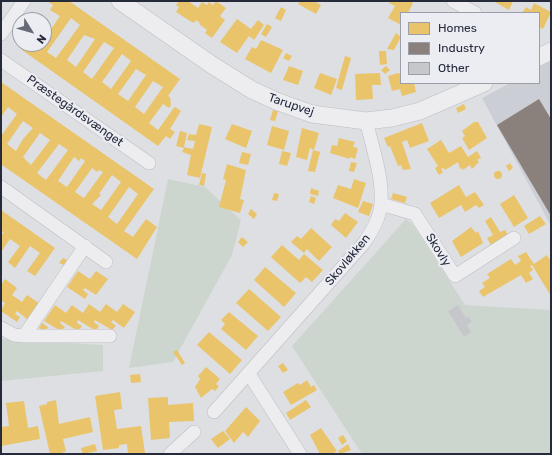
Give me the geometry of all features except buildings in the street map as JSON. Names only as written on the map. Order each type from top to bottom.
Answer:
[{"type":"street","points":[[1,34],[24,1]]},
{"type":"street","name":"Tarupvej","points":[[120,1],[212,65],[258,93],[312,114],[366,121],[420,111],[482,84]]},
{"type":"street","points":[[452,1],[472,12]]},
{"type":"street","points":[[540,56],[551,51]]},
{"type":"street","name":"Præstegårdsvænget","points":[[1,60],[149,163]]},
{"type":"street","name":"Skovløkken","points":[[214,412],[364,243],[375,227],[381,204],[380,182],[366,121]]},
{"type":"street","points":[[1,187],[106,262]]},
{"type":"street","name":"Skovly","points":[[381,204],[415,214],[455,276],[514,238]]},
{"type":"street","points":[[24,336],[85,246]]},
{"type":"street","points":[[1,328],[14,335],[24,336],[110,336]]},
{"type":"street","points":[[249,374],[300,454]]},
{"type":"street","points":[[170,454],[194,432]]},
{"type":"shaded area","points":[[551,61],[551,226],[482,98],[508,84],[540,84],[540,66]]},
{"type":"shaded area","points":[[168,179],[205,187],[241,220],[232,255],[173,362],[129,368]]},
{"type":"shaded area","points":[[406,219],[414,226],[465,305],[551,310],[551,454],[362,454],[292,346]]},
{"type":"shaded area","points":[[1,339],[103,345],[103,371],[1,381]]}]
